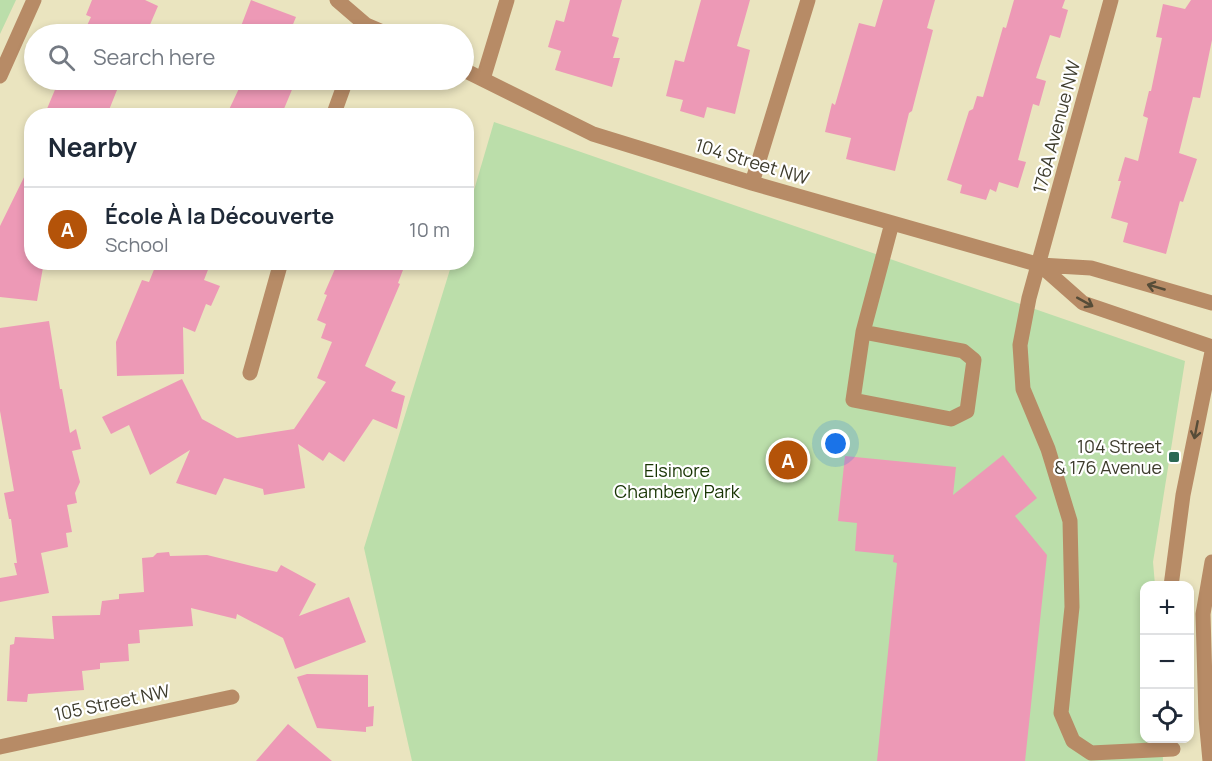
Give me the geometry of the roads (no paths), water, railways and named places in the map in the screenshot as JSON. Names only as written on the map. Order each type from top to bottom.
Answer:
[{"type":"street","points":[[0,76],[34,0]]},
{"type":"street","points":[[337,0],[359,24]]},
{"type":"street","points":[[483,79],[507,0]]},
{"type":"street","points":[[752,183],[808,0]]},
{"type":"street","name":"176A Avenue NW","points":[[1111,0],[1040,265],[1029,298],[1020,345],[1023,388],[1048,448],[1070,521],[1072,606],[1061,713],[1073,741],[1091,753],[1173,749]]},
{"type":"street","name":"104 Street NW","points":[[474,75],[593,134],[752,183],[1040,265],[1091,268],[1212,303]]},
{"type":"street","points":[[336,108],[342,90]]},
{"type":"street","points":[[863,332],[963,351],[974,360],[967,411],[951,419],[853,400],[863,332],[892,223]]},
{"type":"street","name":"104 Street NW","points":[[1040,265],[1083,303],[1212,347]]},
{"type":"street","points":[[250,372],[279,270]]},
{"type":"street","points":[[1173,581],[1184,495],[1212,352]]},
{"type":"street","points":[[1210,761],[1206,718],[1203,614],[1212,562]]},
{"type":"street","name":"105 Street NW","points":[[0,747],[232,697]]},
{"type":"place","name":"104 Street & 176 Avenue","points":[[1174,457]]},
{"type":"place","name":"École À la Découverte","points":[[788,460]]},
{"type":"park label","name":"Elsinore Chambery Park","points":[[677,481]]}]
